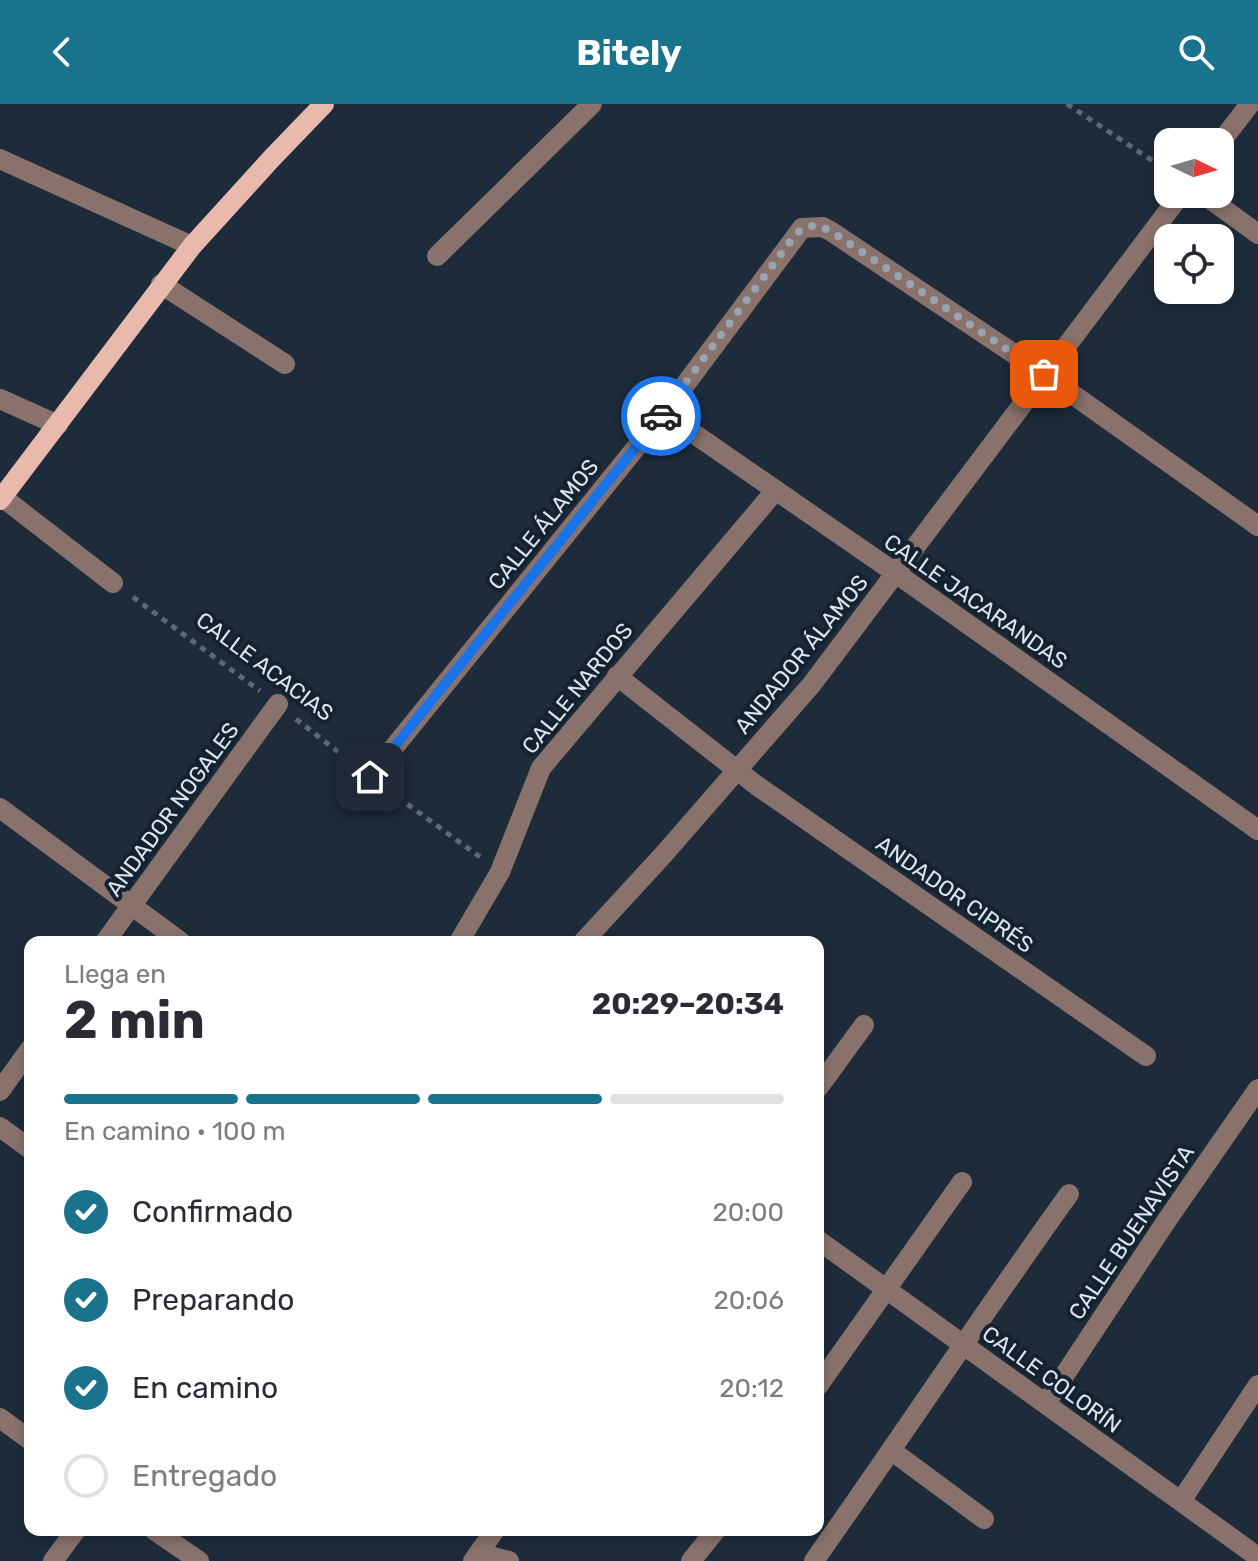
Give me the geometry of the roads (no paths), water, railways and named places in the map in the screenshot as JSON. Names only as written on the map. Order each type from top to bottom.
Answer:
[{"type":"main road","points":[[1,499],[192,246],[324,104]]},
{"type":"street","points":[[437,256],[592,104]]},
{"type":"street","points":[[1232,128],[1250,104]]},
{"type":"street","points":[[0,159],[192,246]]},
{"type":"street","name":"ANDADOR ÁLAMOS","points":[[589,936],[812,684],[1170,208]]},
{"type":"street","points":[[1222,208],[1258,234]]},
{"type":"street","name":"CALLE ÁLAMOS","points":[[370,777],[664,413],[802,228],[823,227],[832,232],[1044,374]]},
{"type":"street","points":[[161,284],[285,364]]},
{"type":"street","points":[[1044,374],[1258,526]]},
{"type":"street","points":[[0,399],[58,425]]},
{"type":"street","name":"CALLE JACARANDAS","points":[[664,413],[1258,830]]},
{"type":"street","name":"CALLE NARDOS","points":[[463,936],[500,872],[541,768],[775,491]]},
{"type":"street","points":[[1,499],[113,583]]},
{"type":"street","name":"ANDADOR CIPRÉS","points":[[617,676],[738,770],[1146,1056]]},
{"type":"street","name":"ANDADOR NOGALES","points":[[109,936],[278,704]]},
{"type":"street","points":[[0,808],[173,936]]},
{"type":"street","points":[[824,1080],[864,1025]]},
{"type":"street","points":[[0,1091],[24,1057]]},
{"type":"street","name":"CALLE BUENAVISTA","points":[[1046,1403],[1258,1089]]},
{"type":"street","points":[[0,1127],[24,1145]]},
{"type":"street","points":[[824,1377],[962,1182]]},
{"type":"street","points":[[814,1561],[892,1451],[994,1297],[1069,1194]]},
{"type":"street","name":"CALLE COLORÍN","points":[[824,1244],[1258,1557]]},
{"type":"street","points":[[1181,1501],[1258,1385]]},
{"type":"street","points":[[0,1418],[24,1436]]},
{"type":"street","points":[[892,1451],[984,1519]]},
{"type":"street","points":[[53,1561],[72,1536]]},
{"type":"street","points":[[163,1536],[199,1561]]},
{"type":"street","points":[[474,1559],[491,1536]]},
{"type":"street","points":[[691,1561],[711,1536]]},
{"type":"street","points":[[474,1559],[509,1561]]}]
